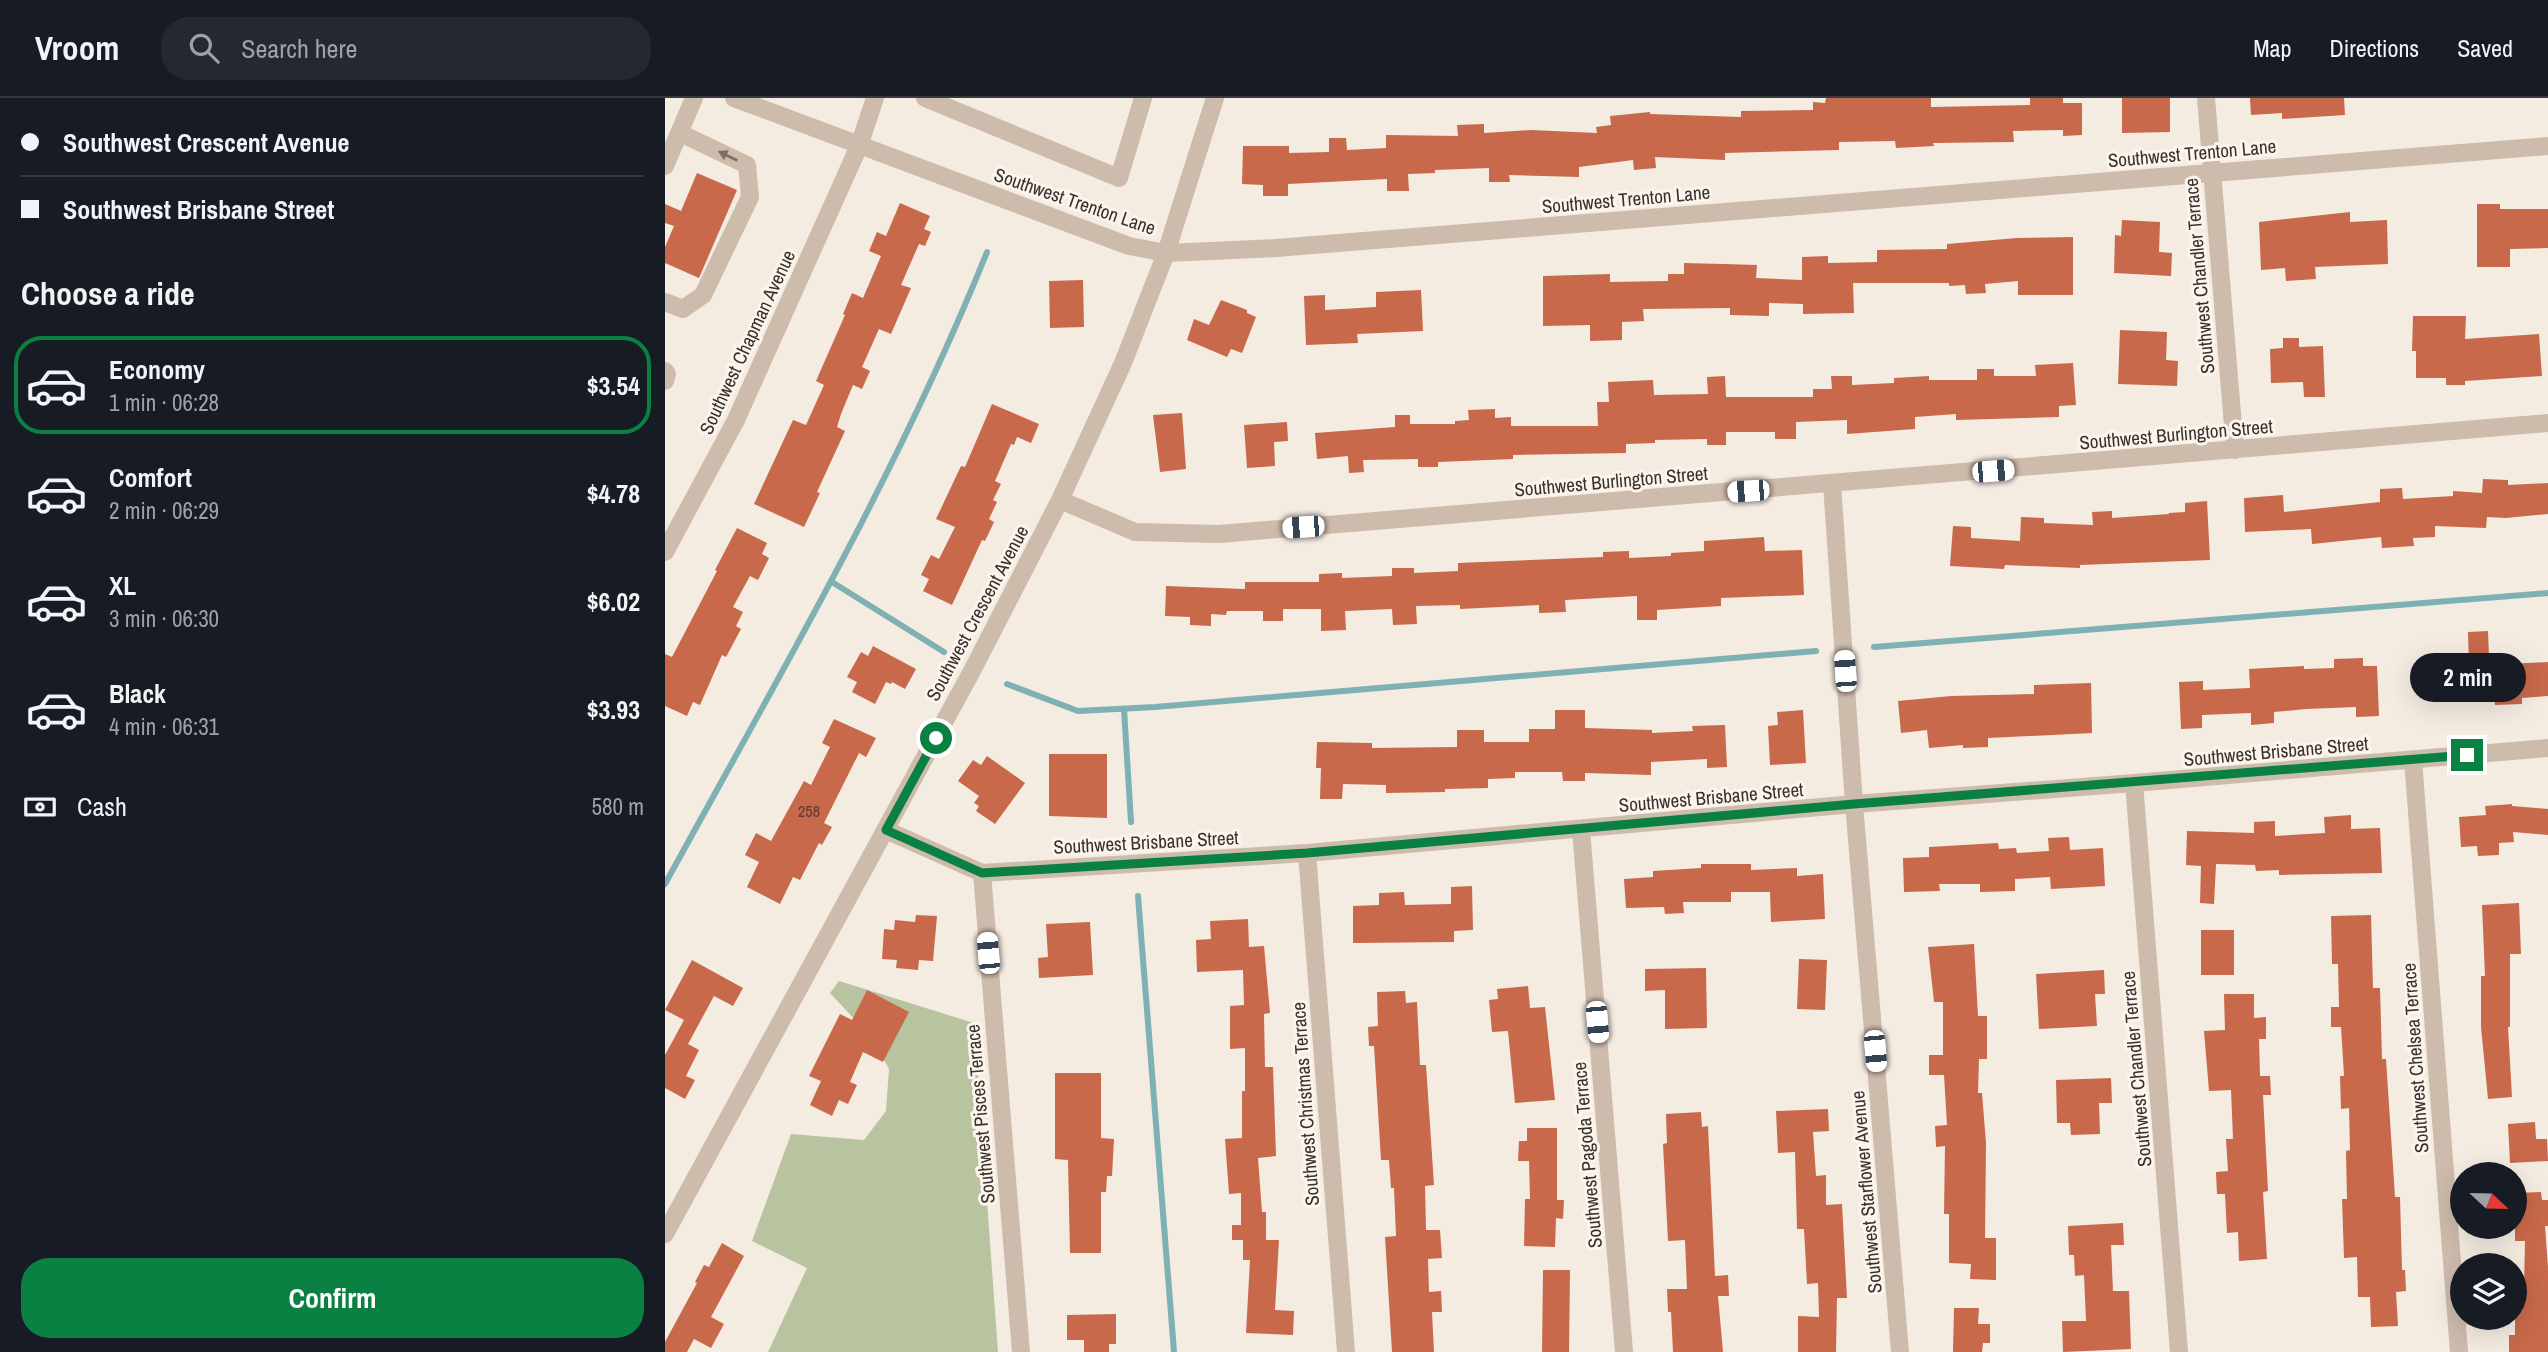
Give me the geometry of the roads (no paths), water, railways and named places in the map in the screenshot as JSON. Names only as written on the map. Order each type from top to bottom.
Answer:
[{"type":"street","points":[[665,166],[694,98]]},
{"type":"street","name":"Southwest Trenton Lane","points":[[734,98],[1129,246],[1166,253],[1303,246],[2548,146]]},
{"type":"street","name":"Southwest Chapman Avenue","points":[[665,552],[736,420],[859,146],[875,98]]},
{"type":"street","points":[[925,98],[1119,178],[1143,98]]},
{"type":"street","name":"Southwest Crescent Avenue","points":[[665,1234],[973,669],[1059,500],[1122,363],[1166,253],[1215,98]]},
{"type":"street","name":"Southwest Chandler Terrace","points":[[2206,98],[2235,450]]},
{"type":"street","points":[[665,302],[683,309],[703,295],[750,197],[747,165],[680,133]]},
{"type":"street","points":[[665,371],[665,382]]},
{"type":"street","name":"Southwest Burlington Street","points":[[1059,500],[1135,532],[1219,534],[2548,423]]},
{"type":"street","name":"Southwest Starflower Avenue","points":[[1832,484],[1854,804],[1900,1352]]},
{"type":"street","name":"Southwest Brisbane Street","points":[[886,830],[982,873],[1307,853],[1854,804],[2548,748]]},
{"type":"street","name":"Southwest Chelsea Terrace","points":[[2413,760],[2459,1352]]},
{"type":"street","name":"Southwest Chandler Terrace","points":[[2134,783],[2179,1352]]},
{"type":"street","name":"Southwest Pagoda Terrace","points":[[1581,830],[1624,1352]]},
{"type":"street","name":"Southwest Christmas Terrace","points":[[1307,853],[1346,1352]]},
{"type":"street","name":"Southwest Pisces Terrace","points":[[982,873],[1021,1352]]},
{"type":"waterway","points":[[665,884],[794,651],[876,494],[915,415],[987,252]]},
{"type":"waterway","points":[[832,582],[944,652]]},
{"type":"waterway","points":[[1874,647],[2548,593]]},
{"type":"waterway","points":[[1007,684],[1078,711],[1155,707],[1816,651]]},
{"type":"waterway","points":[[1124,709],[1131,822]]},
{"type":"waterway","points":[[1138,896],[1174,1352]]}]
